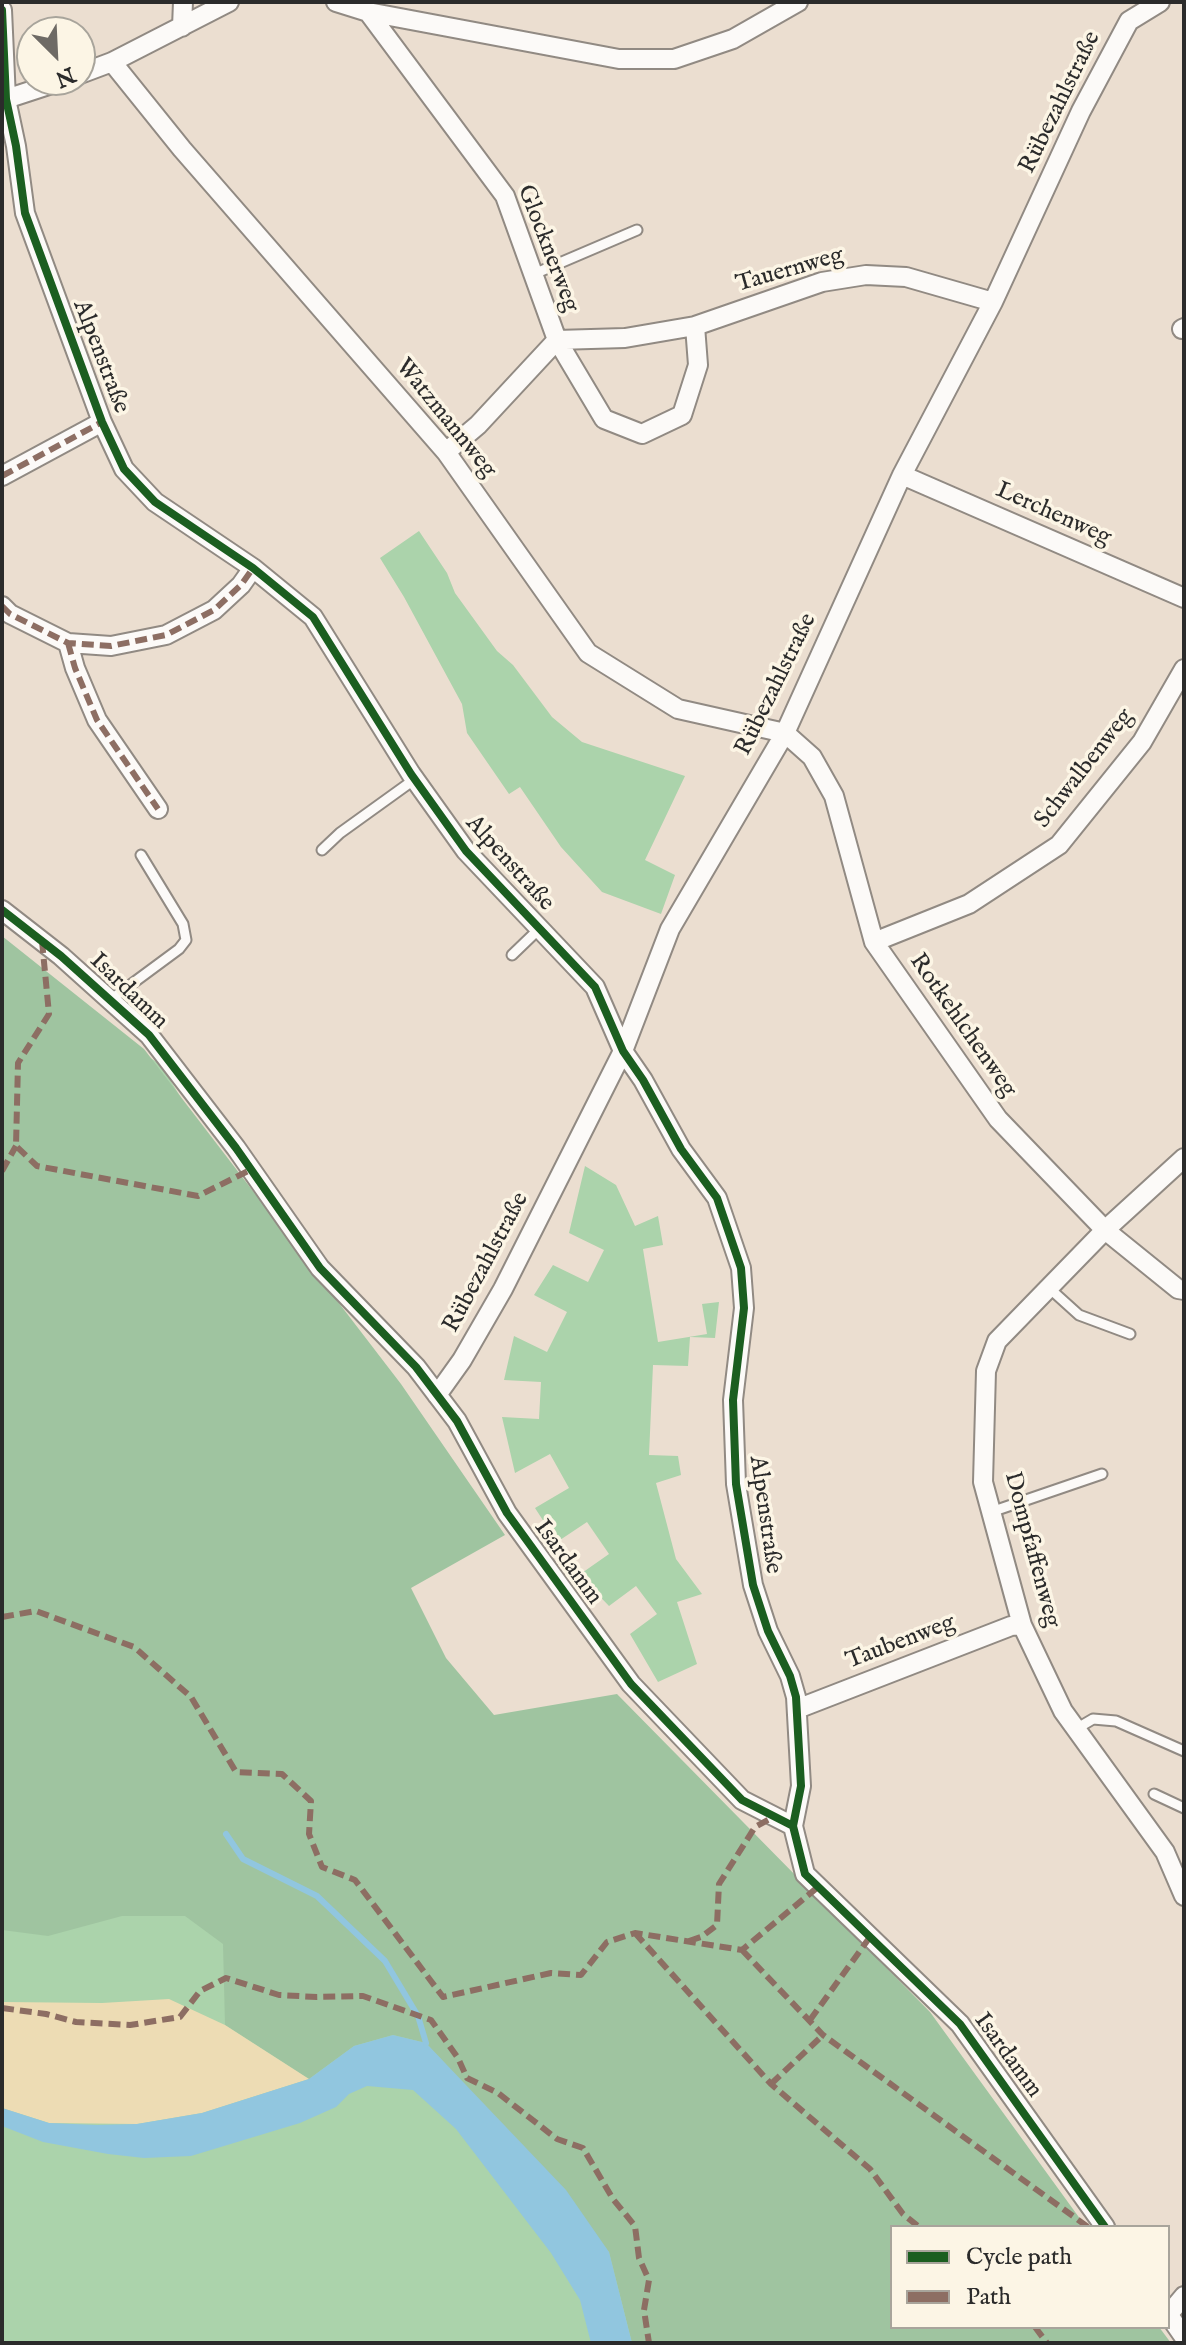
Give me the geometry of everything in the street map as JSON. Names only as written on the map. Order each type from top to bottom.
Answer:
[{"type":"street","points":[[182,27],[183,2]]},
{"type":"street","points":[[96,68],[229,2]]},
{"type":"street","points":[[336,2],[368,12],[619,59],[674,59],[733,39],[798,2]]},
{"type":"street","name":"Rübezahlstraße","points":[[437,1395],[462,1360],[503,1289],[623,1051],[670,929],[785,733],[902,475],[993,302],[1081,111],[1129,21],[1152,3]]},
{"type":"street","name":"Alpenstraße","points":[[2,10],[9,148],[25,213],[102,422],[124,469],[155,502],[253,568],[313,617],[415,779],[466,851],[595,987],[623,1051],[643,1080],[681,1149],[717,1198],[741,1268],[744,1308],[733,1400],[736,1484],[753,1585],[768,1631],[790,1676],[797,1709],[801,1786],[793,1826]]},
{"type":"street","name":"Glocknerweg","points":[[368,12],[505,196],[557,340],[478,425],[446,452]]},
{"type":"street","name":"Watzmannweg","points":[[112,62],[182,149],[446,452],[588,653],[678,709],[785,733]]},
{"type":"street","points":[[6,99],[16,96]]},
{"type":"street","name":"Tauernweg","points":[[557,340],[625,338],[695,326],[822,282],[866,275],[906,277],[993,302]]},
{"type":"street","points":[[557,340],[604,419],[642,434],[682,415],[698,365],[695,326]]},
{"type":"street","points":[[2,476],[102,422]]},
{"type":"street","name":"Lerchenweg","points":[[902,475],[1184,598]]},
{"type":"street","points":[[2,606],[10,614],[68,643],[111,646],[166,635],[214,610],[241,585],[253,568]]},
{"type":"street","points":[[68,643],[97,720],[158,809]]},
{"type":"street","name":"Schwalbenweg","points":[[874,942],[969,904],[1059,845],[1142,742],[1184,669]]},
{"type":"street","name":"Rotkehlchenweg","points":[[785,733],[812,757],[834,796],[874,942],[998,1119],[1105,1230],[1178,1289],[1184,1290]]},
{"type":"street","name":"Isardamm","points":[[2,910],[61,956],[149,1035],[236,1148],[320,1268],[416,1367],[457,1421],[507,1513],[631,1684],[742,1800],[793,1826],[805,1874],[960,2024],[1104,2225]]},
{"type":"street","name":"Dompfaffenweg","points":[[1184,1158],[1105,1230],[997,1341],[986,1371],[983,1482],[1022,1625],[1063,1711],[1172,1858],[1184,1896]]},
{"type":"street","name":"Taubenweg","points":[[797,1709],[1011,1626],[1022,1625]]},
{"type":"street","points":[[1170,2312],[1184,2296]]},
{"type":"street","points":[[1170,2317],[1184,2337]]},
{"type":"lane","points":[[533,274],[637,230]]},
{"type":"lane","points":[[322,850],[340,833],[415,779]]},
{"type":"lane","points":[[110,1000],[179,949],[186,940],[183,924],[141,855]]},
{"type":"lane","points":[[512,955],[539,929]]},
{"type":"lane","points":[[1048,1287],[1079,1315],[1130,1334]]},
{"type":"lane","points":[[991,1512],[1102,1474]]},
{"type":"lane","points":[[1076,1729],[1093,1719],[1116,1721],[1184,1751]]},
{"type":"lane","points":[[1154,1794],[1184,1808]]},
{"type":"green space","points":[[419,531],[447,573],[455,593],[497,651],[513,665],[552,717],[582,742],[685,776],[645,860],[675,875],[661,914],[602,892],[561,847],[520,787],[509,794],[467,733],[462,704],[380,558]]},
{"type":"green space","points":[[2,936],[144,1049],[401,1384],[505,1535],[411,1588],[446,1658],[494,1715],[617,1694],[930,2012],[1085,2225],[890,2225],[890,2329],[1160,2329],[1171,2343],[632,2343],[609,2252],[505,2129],[426,2043],[393,2035],[354,2046],[309,2079],[225,2025],[223,1944],[185,1916],[122,1916],[48,1936],[2,1930]]},
{"type":"green space","points":[[2,958],[161,1065],[230,1178],[385,1595],[890,2225],[890,2329],[1159,2343],[2,2343]]},
{"type":"green space","points":[[585,1166],[616,1185],[635,1226],[658,1216],[663,1245],[643,1249],[658,1342],[707,1334],[702,1304],[719,1302],[715,1338],[690,1337],[688,1366],[653,1365],[649,1455],[678,1456],[681,1475],[656,1483],[676,1559],[702,1594],[677,1602],[697,1664],[658,1682],[630,1634],[657,1614],[636,1586],[609,1606],[579,1575],[609,1554],[587,1522],[557,1542],[535,1508],[569,1488],[550,1454],[515,1473],[502,1417],[539,1419],[541,1382],[504,1380],[514,1336],[547,1352],[567,1312],[534,1295],[553,1265],[588,1282],[604,1250],[569,1233]]},
{"type":"sand","points":[[169,1999],[225,2025],[309,2079],[202,2113],[137,2124],[49,2123],[2,2108],[2,2002],[102,2003]]},
{"type":"water","points":[[393,2035],[426,2043],[566,2190],[609,2252],[632,2343],[591,2343],[580,2300],[551,2253],[456,2129],[413,2090],[367,2086],[349,2094],[336,2107],[300,2123],[191,2156],[144,2158],[108,2154],[43,2142],[2,2126],[2,2108],[49,2123],[97,2125],[137,2124],[202,2113],[309,2079],[354,2046]]},
{"type":"waterway","points":[[226,1834],[243,1859],[317,1896],[385,1961],[418,2016],[426,2043]]},
{"type":"marked path","points":[[2,476],[102,422]]},
{"type":"marked path","points":[[2,606],[10,614],[68,643],[111,646],[166,635],[214,610],[241,585],[253,568]]},
{"type":"marked path","points":[[68,643],[97,720],[158,809]]},
{"type":"marked path","points":[[42,941],[49,1014],[18,1063],[16,1146],[37,1166],[198,1196],[252,1169]]},
{"type":"marked path","points":[[2,1171],[16,1146]]},
{"type":"marked path","points":[[2,1617],[36,1611],[134,1647],[191,1697],[236,1772],[282,1774],[311,1801],[309,1834],[322,1867],[355,1880],[443,1997],[551,1973],[581,1975],[607,1942],[635,1933],[742,1950],[818,1887]]},
{"type":"marked path","points":[[689,1941],[701,1937],[717,1925],[719,1884],[755,1827],[775,1816]]},
{"type":"marked path","points":[[635,1933],[771,2084],[870,2169],[903,2214],[917,2225]]},
{"type":"marked path","points":[[810,2020],[870,1937]]},
{"type":"marked path","points":[[742,1950],[823,2035],[1085,2225]]},
{"type":"marked path","points":[[2,2008],[76,2022],[130,2025],[180,2017],[200,1991],[226,1978],[279,1995],[363,1996],[431,2020],[458,2058],[467,2078],[498,2093],[557,2139],[583,2148],[613,2199],[635,2226],[639,2258],[649,2280],[644,2310],[649,2343]]},
{"type":"marked path","points":[[771,2084],[823,2035]]},
{"type":"marked path","points":[[1036,2329],[1047,2343]]},
{"type":"cycle path","points":[[2,10],[6,99],[25,213],[102,422],[124,469],[155,502],[253,568],[313,617],[411,774],[466,851],[595,987],[623,1051],[643,1080],[681,1149],[717,1198],[741,1268],[744,1308],[733,1400],[736,1484],[753,1585],[768,1631],[790,1676],[796,1697],[801,1786],[793,1826],[805,1874],[960,2024],[1104,2225]]},
{"type":"cycle path","points":[[2,910],[61,956],[149,1035],[236,1148],[320,1268],[416,1367],[457,1421],[507,1513],[631,1684],[742,1800],[793,1826]]}]
